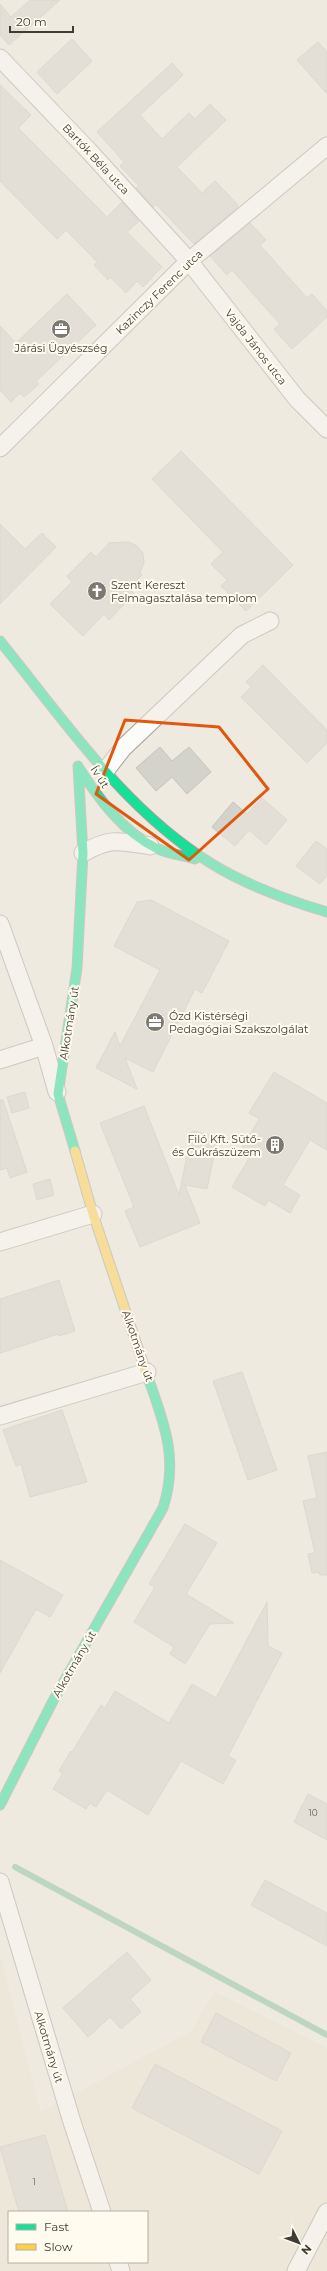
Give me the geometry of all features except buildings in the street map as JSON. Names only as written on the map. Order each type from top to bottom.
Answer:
[{"type":"street","name":"Bartók Béla utca","points":[[0,58],[89,151],[189,261]]},
{"type":"street","name":"Kazinczy Ferenc utca","points":[[0,448],[189,261],[327,146]]},
{"type":"street","name":"Vajda János utca","points":[[189,261],[297,399],[327,430]]},
{"type":"street","points":[[106,770],[123,748],[242,635],[270,621]]},
{"type":"street","name":"Ív út","points":[[0,641],[120,786],[148,814],[175,837],[213,865]]},
{"type":"street","name":"Ív út","points":[[10,654],[59,732]]},
{"type":"street","name":"Ív út","points":[[76,763],[92,790],[117,820],[155,847],[213,865],[286,900],[327,912]]},
{"type":"street","name":"Alkotmány út","points":[[0,1805],[54,1699],[163,1508],[172,1475],[172,1455],[147,1372],[93,1214],[58,1094],[77,968],[83,853],[76,763]]},
{"type":"street","points":[[80,803],[92,790],[96,792],[120,786]]},
{"type":"street","points":[[83,853],[101,843],[112,841],[155,847]]},
{"type":"street","points":[[0,924],[44,1046],[58,1094]]},
{"type":"street","points":[[0,1060],[44,1046]]},
{"type":"street","points":[[0,1242],[93,1214]]},
{"type":"street","points":[[0,1416],[147,1372]]},
{"type":"street","name":"Alkotmány út","points":[[0,1882],[72,2122],[102,2211]]},
{"type":"street","points":[[296,2271],[327,2212]]},
{"type":"highlighted area","points":[[125,720],[219,727],[268,789],[189,860],[96,794]]},
{"type":"shaded area","points":[[0,1956],[41,2112],[190,2032],[215,1992],[327,2048],[327,2271],[0,2271]]},
{"type":"waterway","points":[[15,1867],[327,2035]]},
{"type":"traffic: fast","points":[[0,641],[97,762],[123,791],[180,842],[212,864],[254,886],[297,903],[327,912]]},
{"type":"traffic: fast","points":[[75,1151],[58,1094],[77,968],[83,853],[78,766]]},
{"type":"traffic: fast","points":[[79,768],[94,791],[112,813],[133,833],[156,848],[195,859]]},
{"type":"traffic: fast","points":[[0,1805],[54,1699],[163,1508],[168,1489],[170,1471],[167,1437],[145,1369]]},
{"type":"traffic: slow","points":[[75,1151],[93,1214],[145,1369]]},
{"type":"place","name":"Járási Ügyészség","points":[[61,329]]},
{"type":"place","name":"Szent Kereszt Felmagasztalása templom","points":[[97,591]]},
{"type":"place","name":"Ózd Kistérségi Pedagógiai Szakszolgálat","points":[[155,1022]]},
{"type":"place","name":"Filó Kft. Sütő- és Cukrászüzem","points":[[275,1145]]}]
